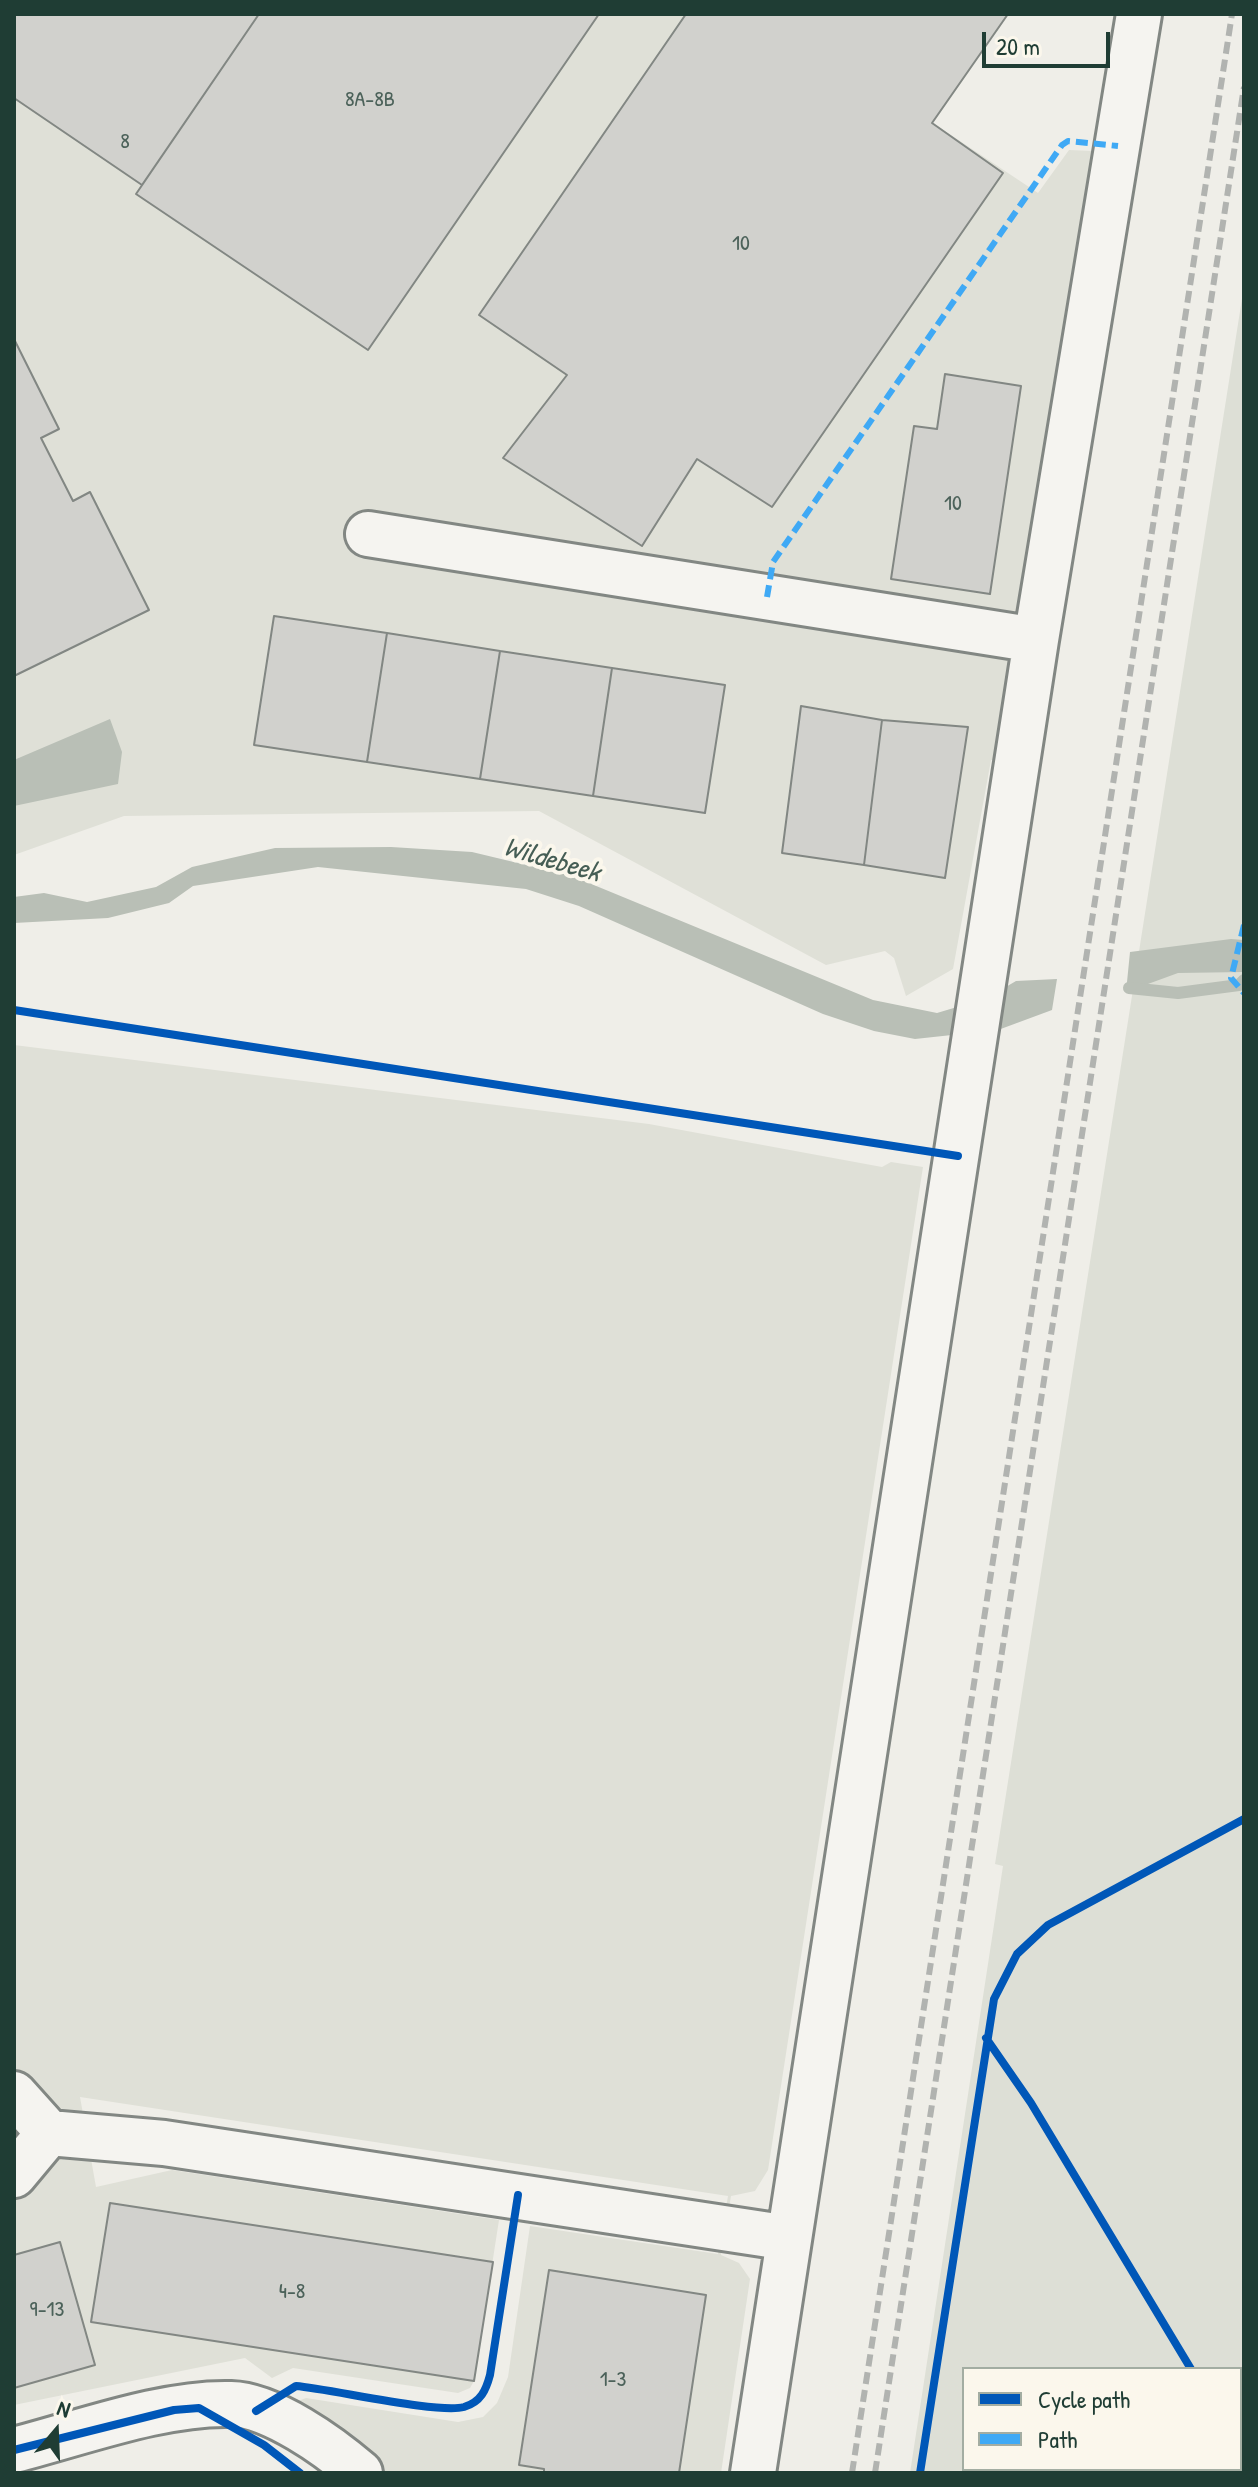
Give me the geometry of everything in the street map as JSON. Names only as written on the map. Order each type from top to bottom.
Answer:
[{"type":"street","points":[[753,2473],[1036,640],[1139,14]]},
{"type":"street","points":[[368,534],[1036,640]]},
{"type":"street","points":[[14,2094],[49,2133],[164,2143],[789,2238]]},
{"type":"street","points":[[14,2175],[49,2133]]},
{"type":"street","points":[[14,2450],[174,2410],[233,2404],[293,2425],[330,2447],[360,2473]]},
{"type":"shaded area","points":[[14,14],[1008,14],[933,123],[1038,193],[1069,150],[1093,151],[996,760],[991,760],[953,969],[906,996],[894,958],[885,951],[826,965],[539,811],[124,816],[14,855]]},
{"type":"shaded area","points":[[1244,286],[1244,2473],[910,2473],[1003,1866],[995,1864]]},
{"type":"shaded area","points":[[110,719],[122,752],[118,784],[14,806],[14,760]]},
{"type":"shaded area","points":[[391,847],[472,852],[572,876],[873,1000],[937,1013],[987,998],[1016,981],[1057,979],[1052,1010],[998,1030],[915,1039],[874,1031],[823,1014],[579,906],[526,889],[318,867],[193,886],[169,903],[108,918],[14,923],[14,897],[44,893],[87,902],[156,887],[192,867],[275,848]]},
{"type":"shaded area","points":[[1244,940],[1244,972],[1178,973],[1126,992],[1130,952]]},
{"type":"shaded area","points":[[14,1045],[649,1124],[882,1167],[891,1162],[923,1167],[768,2170],[755,2191],[731,2196],[721,2255],[739,2263],[750,2279],[721,2473],[385,2473],[298,2401],[306,2398],[458,2422],[483,2417],[497,2403],[508,2377],[530,2226],[718,2254],[728,2196],[80,2097],[96,2187],[172,2170],[499,2220],[474,2381],[470,2388],[458,2393],[293,2368],[272,2378],[245,2358],[14,2405]]},
{"type":"building","points":[[14,14],[259,14],[142,185],[14,98]]},
{"type":"building","points":[[259,14],[599,14],[368,350],[136,194]]},
{"type":"building","points":[[686,14],[1008,14],[932,123],[1003,173],[772,507],[697,459],[642,546],[503,458],[567,375],[479,315]]},
{"type":"building","points":[[14,339],[59,429],[41,438],[73,501],[90,492],[149,610],[14,676]]},
{"type":"building","points":[[945,374],[1021,386],[990,594],[891,579],[914,426],[937,429]]},
{"type":"building","points":[[274,616],[387,633],[367,762],[254,745]]},
{"type":"building","points":[[387,633],[500,651],[480,779],[367,762]]},
{"type":"building","points":[[500,651],[612,668],[593,796],[480,779]]},
{"type":"building","points":[[612,668],[725,685],[705,813],[593,796]]},
{"type":"building","points":[[801,706],[882,720],[864,865],[782,853]]},
{"type":"building","points":[[882,720],[968,727],[945,878],[864,865]]},
{"type":"building","points":[[110,2203],[493,2262],[474,2381],[91,2322]]},
{"type":"building","points":[[60,2242],[95,2365],[14,2388],[14,2255]]},
{"type":"building","points":[[549,2270],[706,2295],[679,2473],[544,2473],[544,2469],[519,2465]]},
{"type":"waterway","name":"Wildebeek","points":[[1129,988],[1178,993],[1239,985],[1244,980]]},
{"type":"railway","points":[[852,2473],[1232,14]]},
{"type":"railway","points":[[875,2473],[1244,87]]},
{"type":"marked path","points":[[767,597],[773,562],[1062,145],[1068,141],[1118,146]]},
{"type":"marked path","points":[[1244,925],[1231,978],[1244,993]]},
{"type":"marked path","points":[[1242,2454],[1244,2457]]},
{"type":"cycle path","points":[[14,1010],[958,1156]]},
{"type":"cycle path","points":[[920,2473],[994,1999],[1017,1954],[1048,1925],[1244,1819]]},
{"type":"cycle path","points":[[986,2038],[1031,2103],[1190,2367]]},
{"type":"cycle path","points":[[256,2411],[296,2386],[432,2407],[464,2407],[479,2399],[490,2375],[518,2195]]},
{"type":"cycle path","points":[[14,2450],[174,2410],[199,2408],[264,2445],[300,2473]]}]
